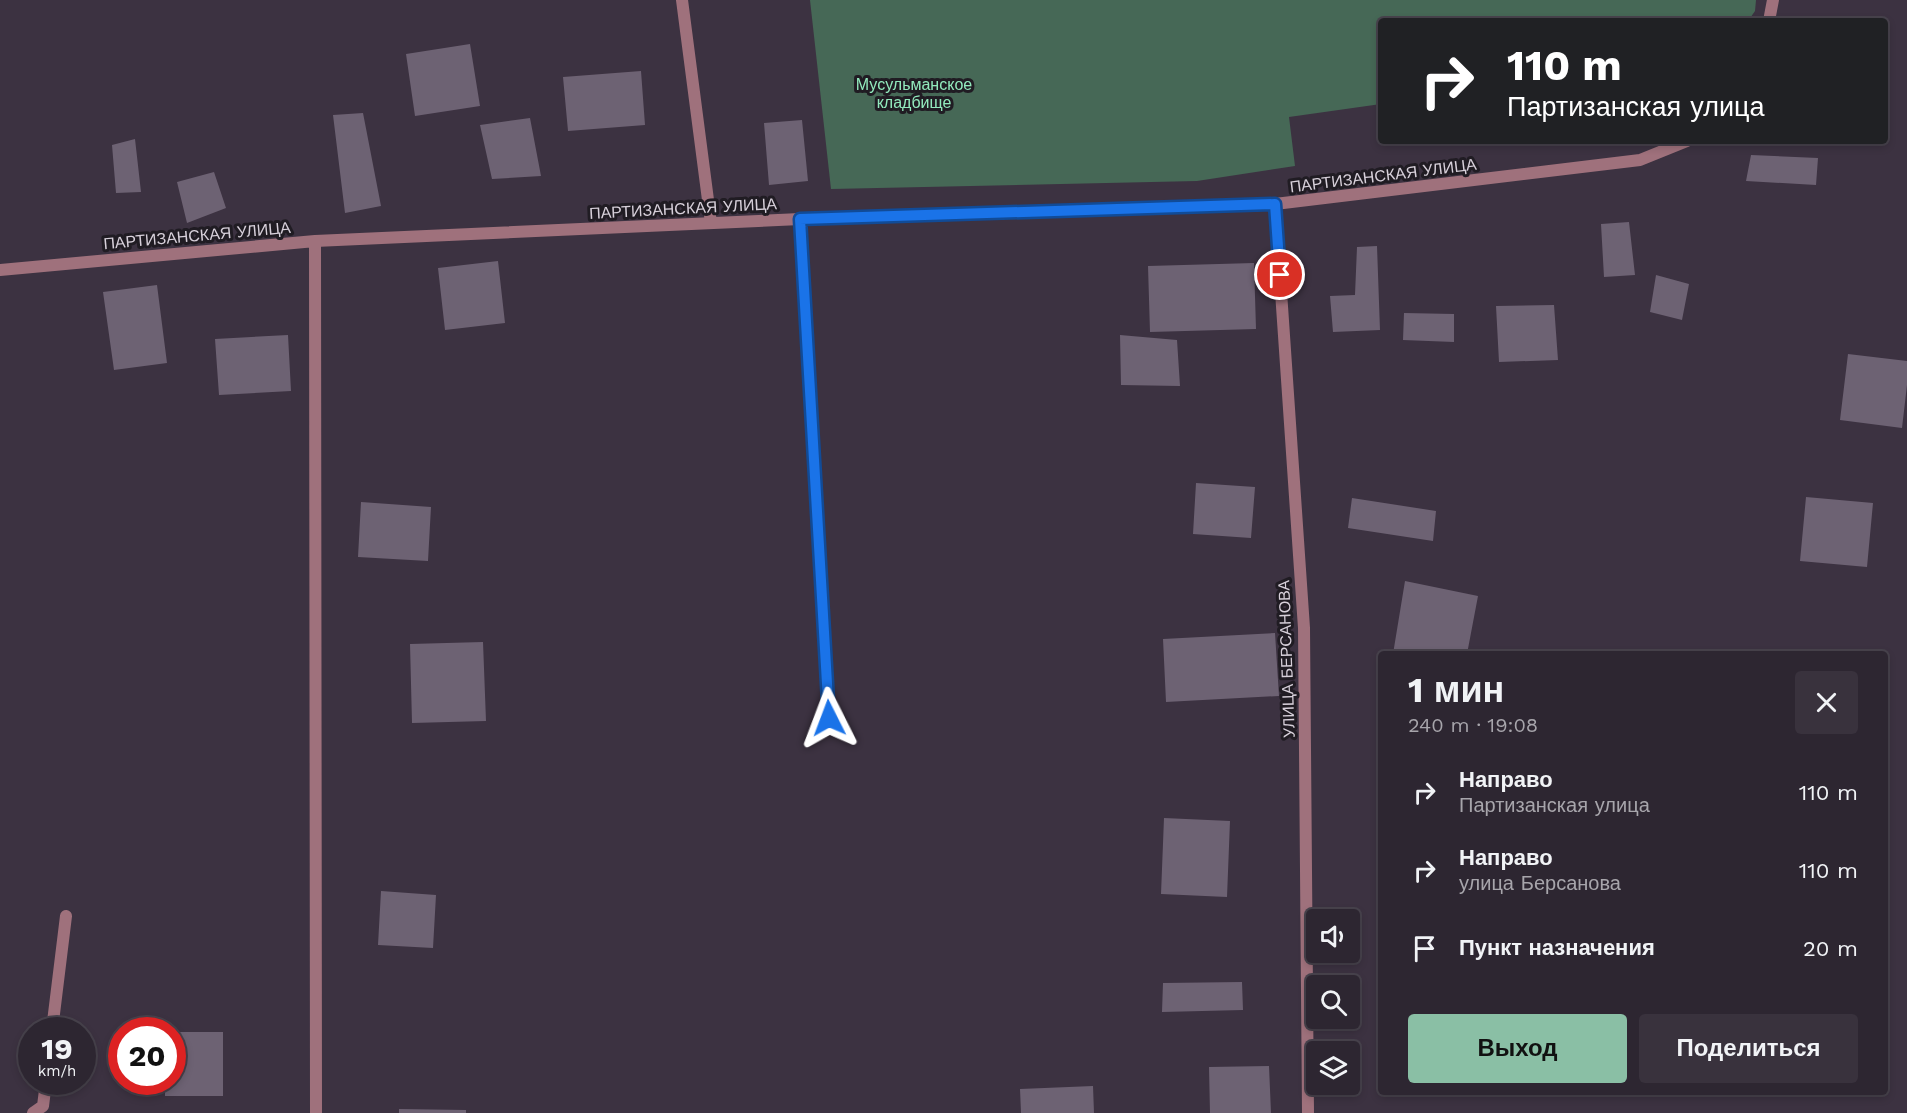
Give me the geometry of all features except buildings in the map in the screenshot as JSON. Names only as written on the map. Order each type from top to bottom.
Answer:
[{"type":"street","points":[[682,0],[711,223]]},
{"type":"street","points":[[1770,18],[1773,0]]},
{"type":"street","name":"ПАРТИЗАНСКАЯ УЛИЦА","points":[[0,270],[315,241],[800,219],[1275,204],[1640,160],[1680,144]]},
{"type":"street","name":"УЛИЦА БЕРСАНОВА","points":[[1275,204],[1304,628],[1308,1113]]},
{"type":"street","points":[[800,219],[829,718]]},
{"type":"street","points":[[315,241],[316,1113]]},
{"type":"street","points":[[54,1017],[66,916]]},
{"type":"street","points":[[33,1113],[43,1106],[44,1095]]},
{"type":"green space","name":"Мусульманское кладбище","points":[[810,0],[1756,0],[1755,11],[1750,18],[1378,18],[1378,104],[1289,117],[1295,166],[1197,181],[831,189]]},
{"type":"route","points":[[829,718],[800,219],[1275,204],[1280,275]]}]
